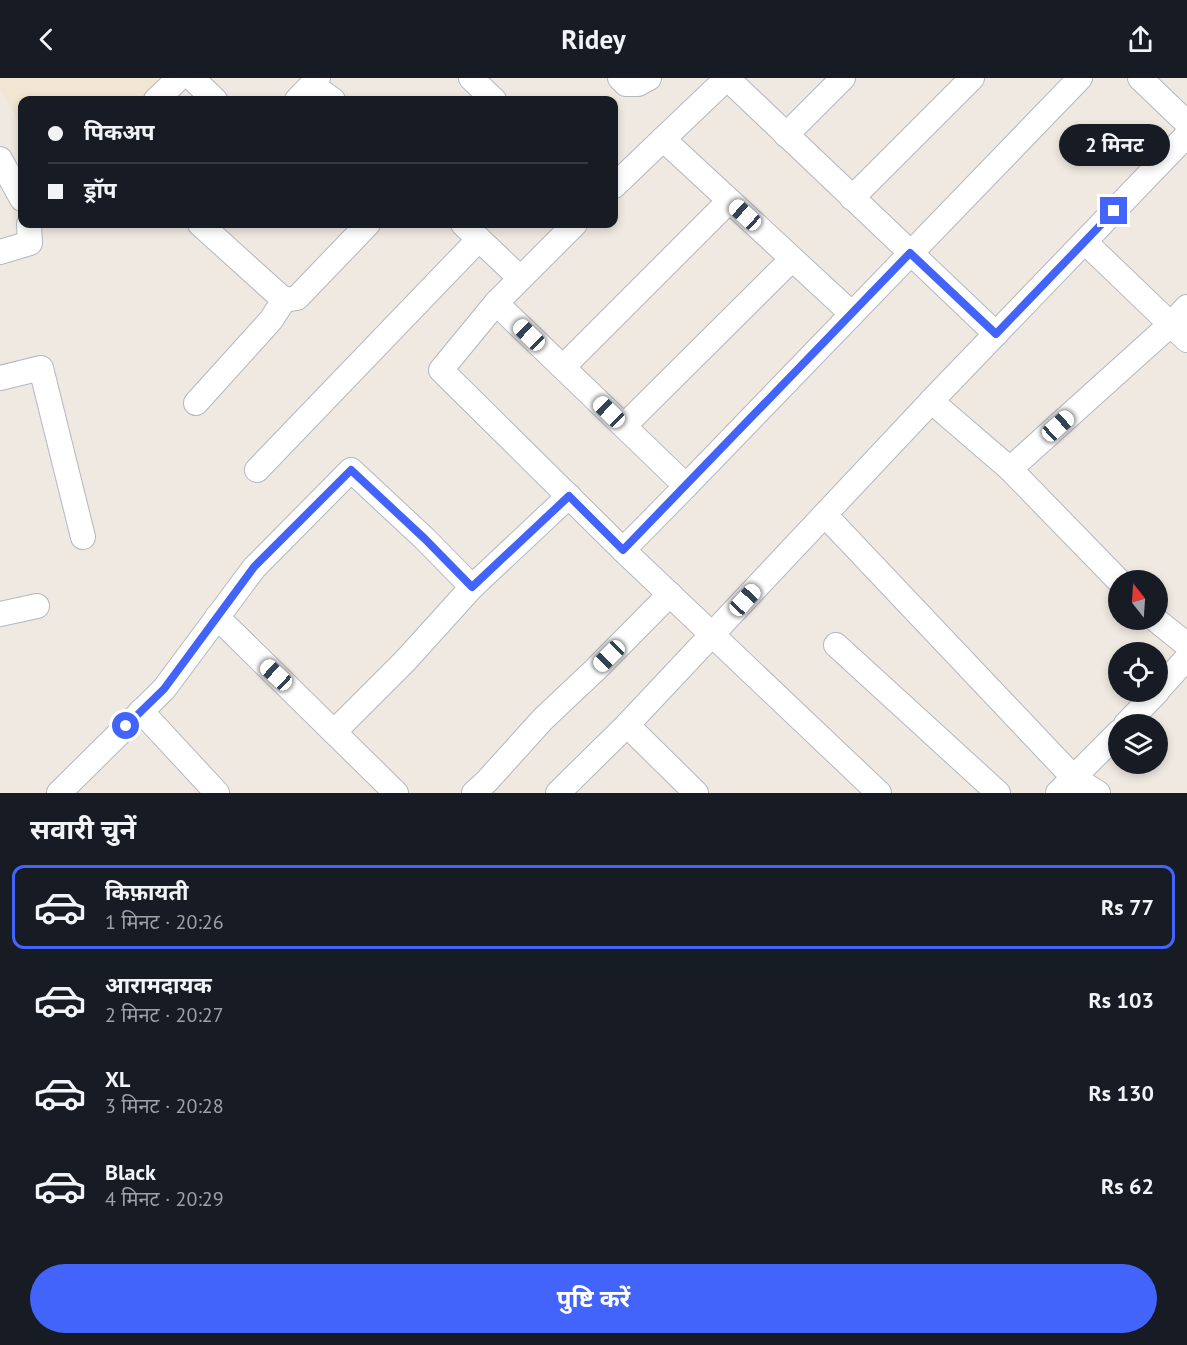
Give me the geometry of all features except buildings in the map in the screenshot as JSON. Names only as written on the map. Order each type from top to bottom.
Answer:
[{"type":"street","points":[[160,96],[179,78]]},
{"type":"street","points":[[192,78],[211,96]]},
{"type":"street","points":[[471,78],[490,96]]},
{"type":"street","points":[[620,78],[626,84],[638,84],[650,78]]},
{"type":"street","points":[[618,182],[727,78],[996,334]]},
{"type":"street","points":[[786,135],[843,78]]},
{"type":"street","points":[[852,198],[972,78]]},
{"type":"street","points":[[623,550],[1080,78]]},
{"type":"street","points":[[1140,78],[1187,123]]},
{"type":"street","points":[[309,88],[325,96]]},
{"type":"street","points":[[558,793],[627,725],[931,401],[1187,135]]},
{"type":"street","points":[[663,139],[852,314]]},
{"type":"street","points":[[0,159],[18,192]]},
{"type":"street","points":[[563,367],[729,201]]},
{"type":"street","points":[[0,252],[30,243],[29,228]]},
{"type":"street","points":[[205,228],[284,300]]},
{"type":"street","points":[[571,228],[496,303],[441,370],[623,550],[879,793]]},
{"type":"street","points":[[196,403],[271,320],[284,300],[297,298],[354,229]]},
{"type":"street","points":[[257,470],[471,231],[520,278]]},
{"type":"street","points":[[1010,469],[1182,324],[1085,242]]},
{"type":"street","points":[[624,426],[792,259]]},
{"type":"street","points":[[496,303],[687,486]]},
{"type":"street","points":[[0,378],[41,368],[83,537]]},
{"type":"street","points":[[931,401],[1010,469],[1108,570]]},
{"type":"street","points":[[65,791],[164,689],[254,567],[351,470],[425,539],[472,587]]},
{"type":"street","points":[[334,732],[406,660],[472,587],[569,496]]},
{"type":"street","points":[[825,515],[1066,785],[1098,793]]},
{"type":"street","points":[[474,793],[543,719],[670,594]]},
{"type":"street","points":[[0,614],[37,606]]},
{"type":"street","points":[[217,617],[396,793]]},
{"type":"street","points":[[1168,630],[1187,645]]},
{"type":"street","points":[[836,645],[998,793]]},
{"type":"street","points":[[1168,679],[1187,658]]},
{"type":"street","points":[[1135,714],[1147,702]]},
{"type":"street","points":[[141,711],[217,793]]},
{"type":"street","points":[[627,725],[696,793]]},
{"type":"street","points":[[1066,785],[1108,743]]},
{"type":"shaded area","points":[[0,78],[162,78],[143,96],[18,96],[18,118],[0,89]]},
{"type":"route","points":[[126,726],[164,689],[254,567],[351,470],[425,539],[472,587],[569,496],[623,550],[910,253],[996,334],[1114,211]]}]
